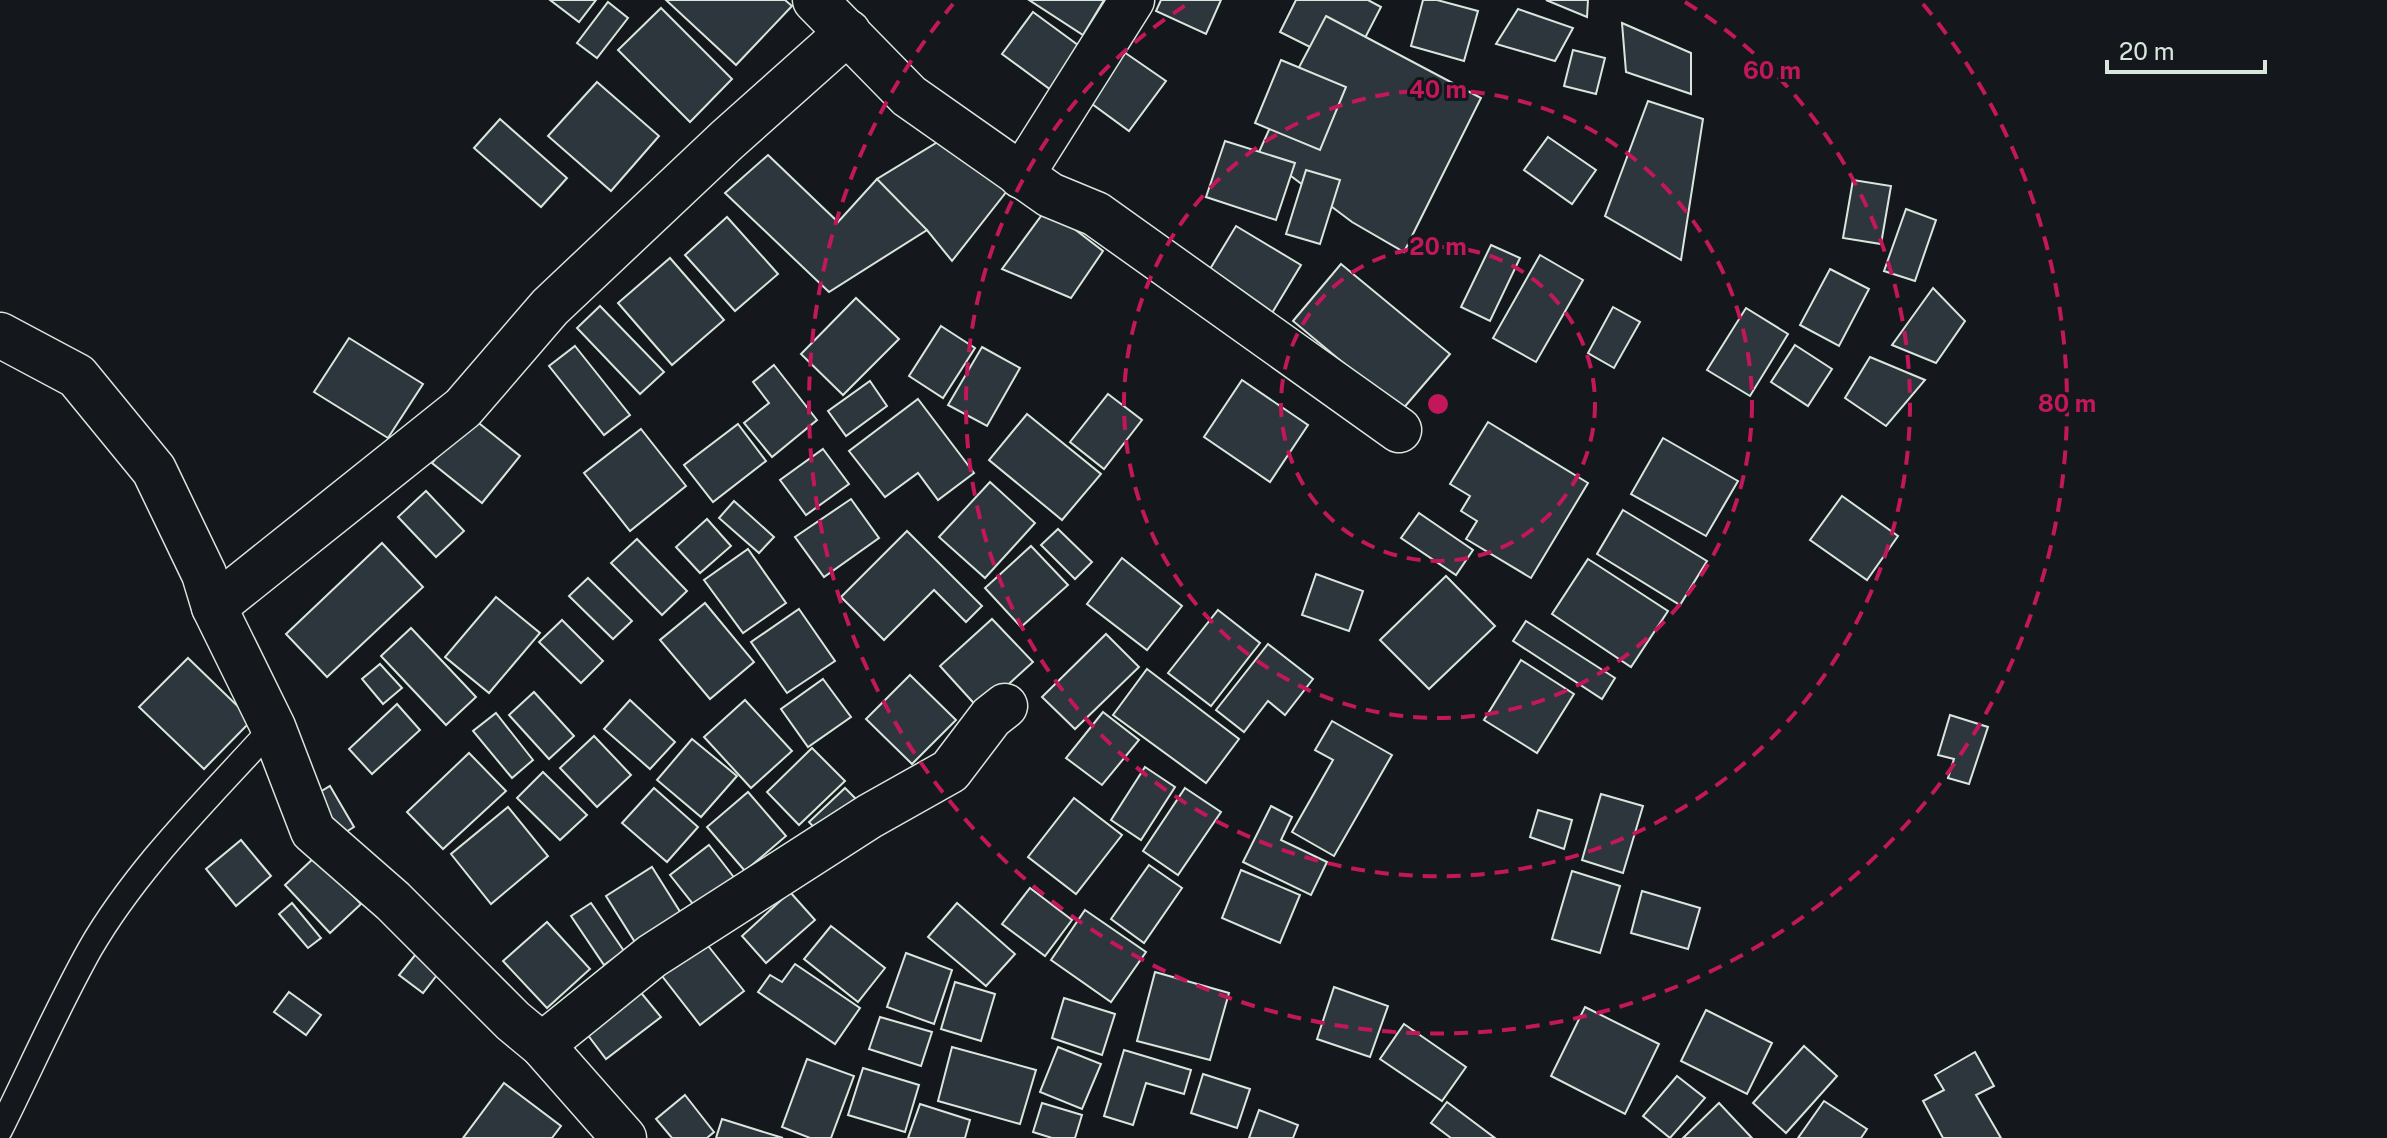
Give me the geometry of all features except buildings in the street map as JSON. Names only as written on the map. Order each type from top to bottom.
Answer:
[{"type":"street","points":[[815,0],[909,96],[1050,195],[1096,214],[1399,430]]},
{"type":"street","points":[[1021,176],[1132,0]]},
{"type":"street","points":[[214,607],[463,408],[560,298],[727,140],[848,32]]},
{"type":"street","points":[[0,335],[77,376],[154,470],[204,574],[214,607],[273,727],[313,831],[393,901],[513,1021],[542,1045],[624,1138]]},
{"type":"street","points":[[542,1045],[652,956],[870,816],[950,771],[991,717],[1005,706]]},
{"type":"lane","points":[[0,1130],[90,949],[121,903],[151,862],[273,727]]}]
